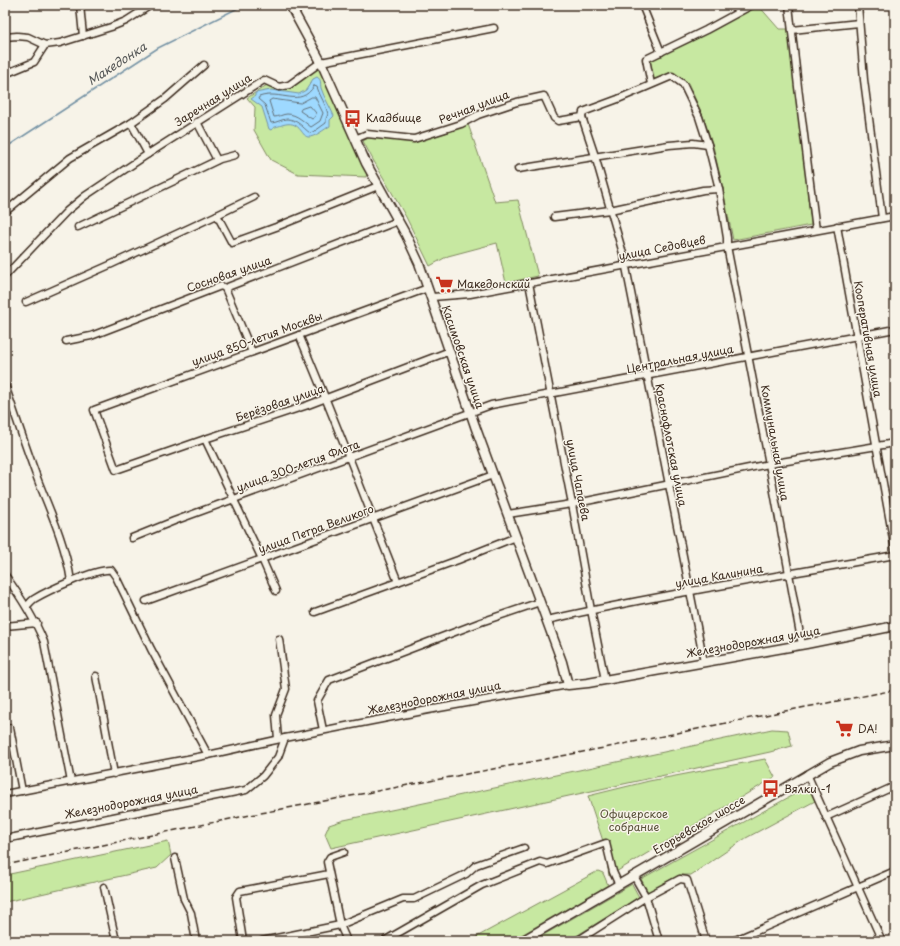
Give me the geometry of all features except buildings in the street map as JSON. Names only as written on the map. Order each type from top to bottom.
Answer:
[{"type":"main road","name":"Касимовская улица","points":[[290,5],[321,62],[366,163],[415,253],[432,297],[470,412],[562,662],[568,685]]},
{"type":"main road","name":"Железнодорожная улица","points":[[568,685],[605,680],[802,645],[895,626]]},
{"type":"main road","name":"Егорьевское шоссе","points":[[522,941],[807,774],[849,754],[871,748],[895,745]]},
{"type":"street","points":[[80,5],[83,36]]},
{"type":"street","points":[[5,37],[28,37],[45,45],[60,43],[126,21],[151,5]]},
{"type":"street","points":[[642,5],[661,52]]},
{"type":"street","points":[[651,84],[646,59],[706,30],[752,5]]},
{"type":"street","points":[[789,5],[816,230]]},
{"type":"street","points":[[858,5],[864,80],[882,218]]},
{"type":"street","points":[[792,30],[859,23]]},
{"type":"street","name":"Заречная улица","points":[[5,276],[67,210],[85,196],[264,80],[279,87],[289,85],[321,62],[494,28]]},
{"type":"street","points":[[5,74],[34,62],[45,45]]},
{"type":"street","points":[[5,212],[70,158],[131,123],[165,98],[204,65]]},
{"type":"street","name":"Речная улица","points":[[355,139],[367,134],[414,139],[460,124],[478,115],[517,102],[544,96],[554,118],[558,120],[582,117],[583,112],[672,76]]},
{"type":"street","name":"Коммунальная улица","points":[[672,76],[683,84],[698,117],[708,146],[719,189],[727,246],[749,356],[802,645]]},
{"type":"street","name":"Краснофлотская улица","points":[[582,117],[595,156],[626,265],[668,485],[704,662]]},
{"type":"street","points":[[197,122],[217,160]]},
{"type":"street","points":[[131,123],[148,154]]},
{"type":"street","points":[[518,169],[669,145],[693,143],[708,146]]},
{"type":"street","points":[[78,227],[217,160],[234,155]]},
{"type":"street","points":[[217,215],[232,242],[276,227],[378,186]]},
{"type":"street","points":[[554,217],[610,210],[703,190],[719,189]]},
{"type":"street","points":[[26,302],[112,264],[254,197]]},
{"type":"street","name":"улица Седовцев","points":[[432,297],[470,294],[895,216]]},
{"type":"street","name":"Сосновая улица","points":[[66,341],[91,336],[221,286],[225,288],[398,221]]},
{"type":"street","name":"Кооперативная улица","points":[[837,226],[895,550]]},
{"type":"street","name":"улица Чапаева","points":[[529,283],[605,680]]},
{"type":"street","points":[[225,288],[252,352]]},
{"type":"street","name":"улица 850-летия Москвы","points":[[116,470],[94,410],[428,288]]},
{"type":"street","name":"Центральная улица","points":[[470,412],[490,405],[551,393],[895,329]]},
{"type":"street","points":[[299,334],[326,398],[398,582]]},
{"type":"street","name":"Берёзовая улица","points":[[116,470],[205,438],[326,398],[450,351]]},
{"type":"street","points":[[5,385],[24,444],[63,544],[69,563],[72,581]]},
{"type":"street","name":"улица 300-летия Флота","points":[[132,538],[470,412]]},
{"type":"street","points":[[205,438],[276,591]]},
{"type":"street","points":[[508,514],[572,504],[769,464],[895,443]]},
{"type":"street","name":"улица Петра Великого","points":[[146,601],[493,475]]},
{"type":"street","points":[[315,612],[516,537]]},
{"type":"street","name":"улица Калинина","points":[[547,620],[690,591],[789,575],[895,555]]},
{"type":"street","points":[[27,606],[32,600],[72,581],[107,570],[112,572],[150,649],[208,755]]},
{"type":"street","points":[[5,575],[37,623],[44,642],[71,782]]},
{"type":"street","points":[[323,730],[317,701],[329,680],[481,622],[540,602]]},
{"type":"street","points":[[5,626],[37,623]]},
{"type":"street","points":[[278,740],[276,715],[286,689],[279,639]]},
{"type":"street","points":[[96,676],[114,774]]},
{"type":"street","name":"Железнодорожная улица","points":[[5,839],[246,790],[263,776],[278,757],[285,738],[568,685]]},
{"type":"street","points":[[10,728],[22,791]]},
{"type":"street","points":[[5,794],[114,774],[285,738]]},
{"type":"street","points":[[807,774],[882,941]]},
{"type":"street","points":[[826,817],[895,786]]},
{"type":"street","points":[[384,941],[482,885],[540,862],[547,864],[606,843],[613,872],[619,885]]},
{"type":"street","points":[[262,941],[340,925],[403,899],[414,899],[466,874],[476,865],[524,848]]},
{"type":"street","points":[[344,852],[330,857],[327,862],[340,925],[347,941]]},
{"type":"street","points":[[175,858],[184,900],[191,913],[196,941]]},
{"type":"street","points":[[733,941],[895,871]]},
{"type":"street","points":[[243,941],[236,897],[240,891],[329,874]]},
{"type":"street","points":[[634,876],[646,897],[659,941]]},
{"type":"street","points":[[577,941],[646,897],[680,879],[687,880],[706,941]]},
{"type":"street","points":[[104,887],[116,941]]},
{"type":"green space","points":[[758,5],[779,29],[790,29],[811,225],[733,240],[713,146],[703,116],[688,83],[673,73],[653,80],[649,61],[694,40]]},
{"type":"green space","points":[[320,65],[367,173],[366,177],[298,174],[271,160],[254,130],[255,107],[247,98],[267,85],[283,89],[296,85]]},
{"type":"green space","points":[[468,124],[495,202],[518,200],[538,276],[506,283],[497,243],[448,256],[430,266],[406,217],[363,141],[370,137],[414,142],[448,132]]},
{"type":"green space","points":[[772,729],[788,730],[792,746],[331,848],[325,834],[329,825],[344,820]]},
{"type":"green space","name":"Офицерское собрание","points":[[765,759],[775,777],[609,876],[605,847],[588,796],[649,781]]},
{"type":"green space","points":[[809,786],[815,801],[746,838],[691,875],[679,875],[648,892],[641,879]]},
{"type":"green space","points":[[168,841],[171,855],[157,868],[5,902],[5,875]]},
{"type":"green space","points":[[598,871],[603,873],[608,885],[511,941],[469,941]]},
{"type":"green space","points":[[632,884],[639,897],[573,938],[567,941],[533,941]]},
{"type":"water","points":[[317,77],[320,80],[322,92],[334,116],[330,120],[330,126],[311,137],[306,136],[293,124],[282,125],[271,130],[269,129],[262,107],[251,99],[255,96],[255,93],[271,90],[299,94],[306,90],[313,79]]},
{"type":"waterway","name":"Македонка","points":[[5,148],[158,48],[244,5]]},
{"type":"railway","points":[[5,865],[240,817],[609,747],[895,690]]},
{"type":"place","name":"Кладбище","points":[[353,118]]},
{"type":"place","name":"Македонский","points":[[444,284]]},
{"type":"place","name":"DA!","points":[[845,729]]},
{"type":"place","name":"Вялки -1","points":[[771,789]]}]
